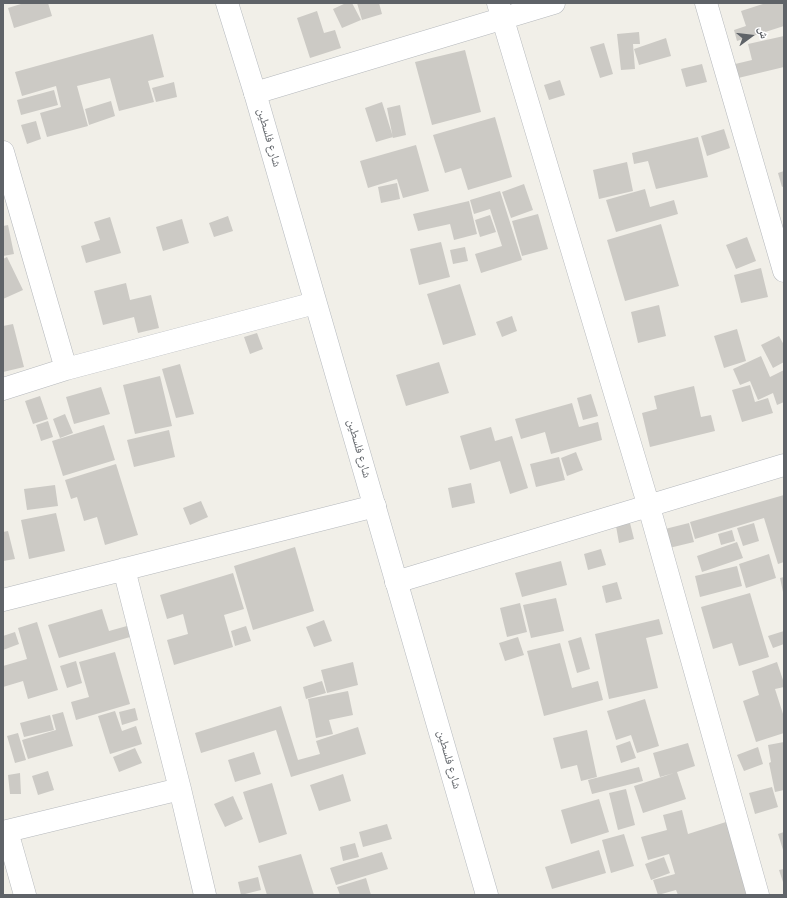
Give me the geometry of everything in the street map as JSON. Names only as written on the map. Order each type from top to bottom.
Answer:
[{"type":"street","name":"شارع فلسطين","points":[[227,3],[255,93],[487,895]]},
{"type":"street","points":[[255,93],[500,11],[554,3]]},
{"type":"street","points":[[706,3],[784,271]]},
{"type":"street","points":[[500,11],[649,507],[758,895]]},
{"type":"street","points":[[3,152],[66,369]]},
{"type":"street","points":[[3,389],[66,369],[315,303]]},
{"type":"street","points":[[396,582],[649,507],[784,465]]},
{"type":"street","points":[[3,600],[374,506]]},
{"type":"street","points":[[124,569],[180,789],[205,895]]},
{"type":"street","points":[[25,895],[5,832],[180,789]]},
{"type":"building","points":[[24,3],[48,3],[52,16],[14,28],[8,8]]},
{"type":"building","points":[[346,3],[352,3],[361,20],[342,28],[333,9]]},
{"type":"building","points":[[357,3],[379,3],[382,14],[362,20]]},
{"type":"building","points":[[766,3],[784,3],[784,26],[737,41],[734,30],[746,26],[741,11]]},
{"type":"building","points":[[317,11],[324,33],[335,30],[341,48],[310,58],[297,18]]},
{"type":"building","points":[[639,32],[640,44],[633,44],[635,69],[621,70],[617,34]]},
{"type":"building","points":[[153,34],[164,77],[148,81],[154,102],[119,111],[110,78],[77,86],[88,126],[47,137],[40,113],[61,107],[56,86],[22,96],[15,72]]},
{"type":"building","points":[[784,36],[784,67],[734,79],[731,65],[752,60],[748,44]]},
{"type":"building","points":[[666,38],[671,56],[639,65],[634,49]]},
{"type":"building","points":[[604,43],[613,74],[600,78],[590,47]]},
{"type":"building","points":[[465,50],[481,112],[432,125],[415,62]]},
{"type":"building","points":[[702,64],[707,82],[686,87],[681,69]]},
{"type":"building","points":[[560,80],[565,95],[549,100],[544,85]]},
{"type":"building","points":[[174,82],[177,97],[156,102],[152,88]]},
{"type":"building","points":[[54,90],[58,105],[21,115],[17,100]]},
{"type":"building","points":[[111,101],[115,116],[89,125],[85,109]]},
{"type":"building","points":[[382,102],[393,137],[376,142],[365,108]]},
{"type":"building","points":[[400,105],[406,135],[393,138],[387,108]]},
{"type":"building","points":[[495,117],[512,177],[468,190],[461,168],[445,173],[433,135]]},
{"type":"building","points":[[36,121],[41,139],[27,144],[21,125]]},
{"type":"building","points":[[724,129],[730,148],[707,156],[701,136]]},
{"type":"building","points":[[698,137],[708,177],[656,189],[648,161],[634,164],[632,153]]},
{"type":"building","points":[[416,145],[429,191],[403,198],[397,179],[368,188],[360,161]]},
{"type":"building","points":[[627,162],[633,191],[599,199],[593,170]]},
{"type":"building","points":[[784,171],[784,186],[782,187],[778,173]]},
{"type":"building","points":[[397,183],[400,199],[381,203],[378,187]]},
{"type":"building","points":[[524,184],[533,210],[511,218],[502,192]]},
{"type":"building","points":[[645,189],[650,207],[674,200],[678,214],[616,232],[606,200]]},
{"type":"building","points":[[500,191],[522,260],[481,273],[475,254],[502,246],[490,209],[474,214],[470,200]]},
{"type":"building","points":[[469,201],[477,234],[454,240],[450,224],[418,231],[413,214]]},
{"type":"building","points":[[538,214],[548,249],[522,256],[512,221]]},
{"type":"building","points":[[490,215],[496,232],[480,237],[475,220]]},
{"type":"building","points":[[228,216],[233,231],[214,237],[209,223]]},
{"type":"building","points":[[110,217],[121,253],[86,263],[81,246],[100,240],[94,222]]},
{"type":"building","points":[[182,219],[189,243],[163,251],[156,227]]},
{"type":"building","points":[[661,224],[679,286],[625,301],[607,240]]},
{"type":"building","points":[[8,225],[14,254],[3,256],[3,226]]},
{"type":"building","points":[[747,237],[756,261],[736,269],[726,245]]},
{"type":"building","points":[[441,242],[450,277],[419,285],[410,249]]},
{"type":"building","points":[[465,247],[468,261],[453,264],[450,250]]},
{"type":"building","points":[[7,257],[23,290],[3,299],[3,259]]},
{"type":"building","points":[[761,268],[768,297],[741,303],[734,275]]},
{"type":"building","points":[[126,283],[130,300],[151,295],[159,328],[138,333],[134,317],[103,325],[94,291]]},
{"type":"building","points":[[460,284],[476,335],[443,345],[427,294]]},
{"type":"building","points":[[659,305],[666,336],[638,343],[631,312]]},
{"type":"building","points":[[512,316],[517,331],[502,337],[496,322]]},
{"type":"building","points":[[13,324],[24,367],[3,372],[3,326]]},
{"type":"building","points":[[737,329],[746,361],[724,368],[714,336]]},
{"type":"building","points":[[257,333],[263,349],[250,354],[244,337]]},
{"type":"building","points":[[779,336],[784,345],[784,362],[773,368],[761,345]]},
{"type":"building","points":[[761,356],[770,377],[784,370],[784,402],[777,405],[773,393],[758,400],[750,381],[740,385],[733,369]]},
{"type":"building","points":[[439,362],[449,393],[406,406],[396,375]]},
{"type":"building","points":[[180,364],[194,414],[176,418],[162,369]]},
{"type":"building","points":[[160,376],[172,426],[135,434],[123,385]]},
{"type":"building","points":[[750,385],[755,402],[768,398],[773,413],[742,422],[732,390]]},
{"type":"building","points":[[694,386],[701,417],[711,415],[715,431],[650,447],[642,413],[657,409],[654,396]]},
{"type":"building","points":[[101,387],[110,414],[74,424],[66,397]]},
{"type":"building","points":[[591,394],[598,416],[583,420],[577,398]]},
{"type":"building","points":[[40,396],[48,419],[33,424],[25,401]]},
{"type":"building","points":[[572,403],[579,427],[598,422],[602,440],[551,454],[545,432],[521,439],[515,419]]},
{"type":"building","points":[[65,414],[73,433],[60,438],[53,419]]},
{"type":"building","points":[[48,421],[53,437],[41,441],[36,425]]},
{"type":"building","points":[[104,425],[115,460],[63,476],[52,441]]},
{"type":"building","points":[[491,427],[495,441],[512,436],[528,488],[510,494],[500,461],[470,470],[460,436]]},
{"type":"building","points":[[169,430],[175,457],[134,467],[127,440]]},
{"type":"building","points":[[576,452],[583,470],[567,476],[561,458]]},
{"type":"building","points":[[559,457],[565,480],[536,487],[530,464]]},
{"type":"building","points":[[116,464],[138,535],[105,545],[97,517],[84,521],[77,497],[71,499],[65,480]]},
{"type":"building","points":[[471,483],[475,503],[452,508],[448,488]]},
{"type":"building","points":[[55,485],[58,506],[27,510],[24,489]]},
{"type":"building","points":[[784,495],[784,562],[778,564],[764,518],[695,539],[690,522]]},
{"type":"building","points":[[201,501],[208,517],[190,525],[183,508]]},
{"type":"building","points":[[56,513],[65,551],[29,559],[21,520]]},
{"type":"building","points":[[630,523],[634,539],[619,543],[616,526]]},
{"type":"building","points":[[689,523],[694,542],[665,549],[661,530]]},
{"type":"building","points":[[754,523],[759,541],[743,546],[737,528]]},
{"type":"building","points":[[732,530],[735,541],[721,545],[718,534]]},
{"type":"building","points":[[8,531],[15,559],[3,561],[3,532]]},
{"type":"building","points":[[737,542],[743,558],[702,572],[697,556]]},
{"type":"building","points":[[295,547],[314,611],[253,630],[234,566]]},
{"type":"building","points":[[601,549],[606,565],[588,570],[584,554]]},
{"type":"building","points":[[769,554],[776,578],[746,588],[739,564]]},
{"type":"building","points":[[561,561],[567,585],[522,597],[515,573]]},
{"type":"building","points":[[737,566],[742,586],[700,597],[695,576]]},
{"type":"building","points":[[233,573],[244,609],[224,615],[233,647],[174,665],[167,640],[188,634],[183,614],[167,619],[160,595]]},
{"type":"building","points":[[784,577],[784,591],[783,592],[780,578]]},
{"type":"building","points":[[617,582],[622,599],[606,603],[602,586]]},
{"type":"building","points":[[750,593],[769,657],[739,666],[732,643],[713,649],[701,607]]},
{"type":"building","points":[[556,598],[564,631],[531,638],[523,605]]},
{"type":"building","points":[[520,603],[527,632],[507,637],[500,608]]},
{"type":"building","points":[[102,609],[109,631],[127,626],[130,637],[59,658],[48,625]]},
{"type":"building","points":[[659,619],[663,634],[646,638],[658,688],[609,699],[595,634]]},
{"type":"building","points":[[324,620],[332,641],[314,647],[306,627]]},
{"type":"building","points":[[37,622],[58,690],[28,699],[23,681],[3,687],[3,666],[27,659],[18,628]]},
{"type":"building","points":[[246,626],[251,641],[235,646],[231,631]]},
{"type":"building","points":[[784,631],[784,644],[773,648],[768,636]]},
{"type":"building","points":[[15,632],[19,644],[3,650],[3,636]]},
{"type":"building","points":[[518,637],[524,655],[505,661],[499,643]]},
{"type":"building","points":[[581,637],[590,669],[577,673],[568,641]]},
{"type":"building","points":[[560,643],[572,688],[598,681],[603,700],[544,716],[527,651]]},
{"type":"building","points":[[115,652],[130,704],[76,720],[71,702],[89,697],[79,662]]},
{"type":"building","points":[[76,661],[82,683],[67,688],[60,666]]},
{"type":"building","points":[[353,662],[358,685],[327,693],[321,670]]},
{"type":"building","points":[[777,662],[784,683],[784,687],[775,689],[784,717],[784,733],[756,742],[743,701],[759,695],[752,671]]},
{"type":"building","points":[[322,681],[326,693],[306,699],[303,687]]},
{"type":"building","points":[[348,691],[353,715],[329,720],[333,734],[316,738],[308,699]]},
{"type":"building","points":[[645,699],[659,746],[637,753],[631,735],[616,740],[607,711]]},
{"type":"building","points":[[281,706],[298,760],[320,754],[316,741],[358,727],[366,754],[291,777],[276,730],[201,753],[195,733]]},
{"type":"building","points":[[135,708],[138,720],[122,725],[119,712]]},
{"type":"building","points":[[115,711],[122,731],[136,726],[142,744],[110,754],[98,716]]},
{"type":"building","points":[[63,712],[73,746],[28,759],[22,740],[56,730],[52,715]]},
{"type":"building","points":[[50,715],[54,730],[24,737],[20,723]]},
{"type":"building","points":[[587,730],[597,777],[581,781],[577,765],[561,769],[553,738]]},
{"type":"building","points":[[18,733],[26,760],[15,763],[7,736]]},
{"type":"building","points":[[630,741],[636,758],[621,763],[616,746]]},
{"type":"building","points":[[784,742],[784,790],[775,792],[769,763],[771,762],[768,745]]},
{"type":"building","points":[[688,743],[695,766],[677,772],[686,799],[643,813],[634,786],[674,773],[660,777],[653,753]]},
{"type":"building","points":[[758,747],[763,764],[744,771],[737,755]]},
{"type":"building","points":[[135,748],[142,763],[119,772],[113,757]]},
{"type":"building","points":[[254,752],[261,774],[235,782],[228,760]]},
{"type":"building","points":[[639,767],[643,781],[592,794],[588,780]]},
{"type":"building","points":[[48,771],[54,790],[38,795],[32,776]]},
{"type":"building","points":[[20,773],[21,794],[10,794],[8,775]]},
{"type":"building","points":[[343,774],[351,801],[319,811],[310,785]]},
{"type":"building","points":[[272,783],[287,834],[259,843],[243,792]]},
{"type":"building","points":[[772,787],[778,807],[755,814],[749,793]]},
{"type":"building","points":[[626,789],[635,825],[618,830],[609,793]]},
{"type":"building","points":[[233,796],[243,819],[225,827],[214,804]]},
{"type":"building","points":[[599,799],[609,832],[571,844],[561,810]]},
{"type":"building","points":[[682,810],[688,834],[726,822],[749,895],[678,895],[676,890],[658,895],[653,880],[675,874],[669,854],[648,860],[641,837],[667,830],[663,815]]},
{"type":"building","points":[[387,824],[392,839],[363,847],[359,832]]},
{"type":"building","points":[[784,832],[784,853],[778,834]]},
{"type":"building","points":[[624,834],[634,866],[611,873],[602,840]]},
{"type":"building","points":[[355,843],[359,857],[343,861],[340,847]]},
{"type":"building","points":[[599,850],[606,873],[552,889],[545,867]]},
{"type":"building","points":[[382,852],[388,869],[336,885],[330,868]]},
{"type":"building","points":[[301,854],[314,895],[267,895],[258,866]]},
{"type":"building","points":[[664,857],[670,873],[651,880],[645,864]]},
{"type":"building","points":[[784,869],[784,885],[779,870]]},
{"type":"building","points":[[258,877],[261,890],[241,895],[238,882]]},
{"type":"building","points":[[366,878],[371,895],[340,895],[337,887]]}]
